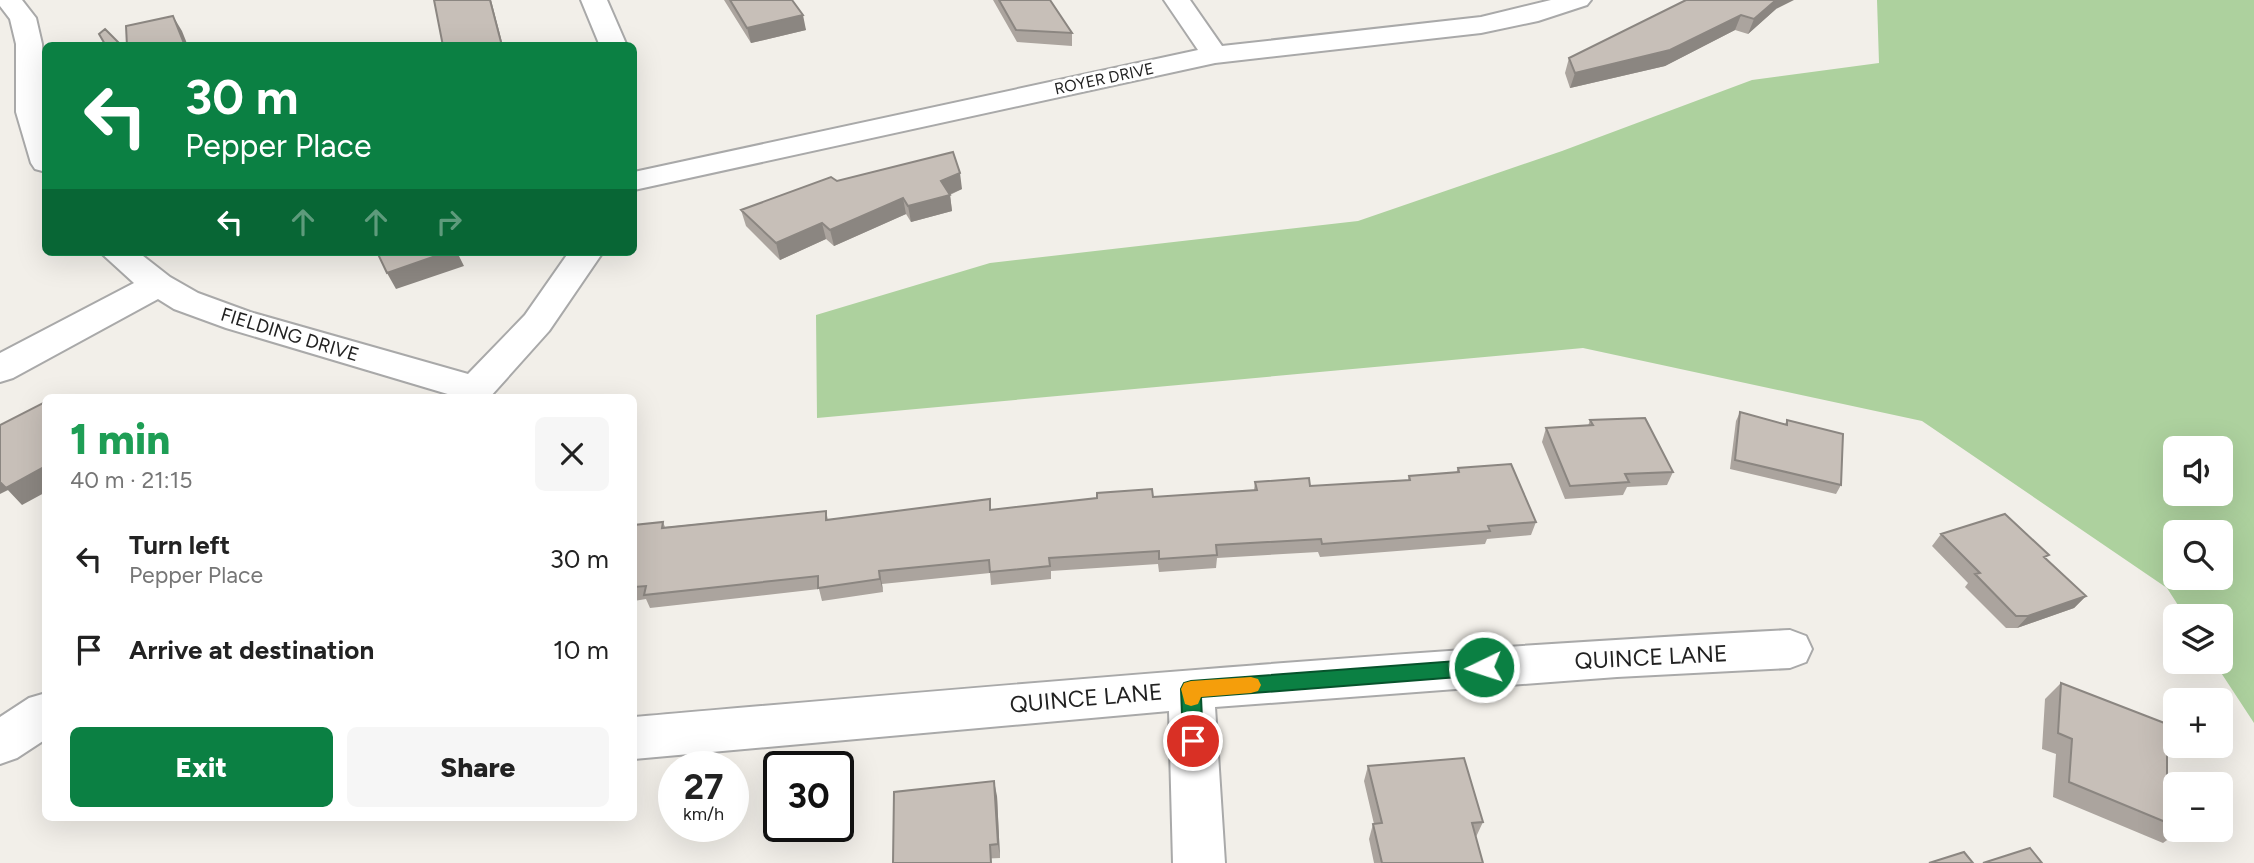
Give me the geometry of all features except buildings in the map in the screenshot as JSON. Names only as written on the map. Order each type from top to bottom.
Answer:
[{"type":"street","points":[[9,0],[23,18],[29,44],[30,112],[42,150]]},
{"type":"street","points":[[594,0],[612,42]]},
{"type":"street","points":[[1177,0],[1215,55]]},
{"type":"street","name":"ROYER DRIVE","points":[[637,180],[1215,55],[1481,25],[1529,15],[1578,0]]},
{"type":"street","points":[[0,96],[29,89]]},
{"type":"street","name":"FIELDING DRIVE","points":[[122,256],[158,285],[186,301],[238,320],[472,393]]},
{"type":"street","points":[[472,393],[537,323],[584,256]]},
{"type":"street","points":[[0,369],[158,285]]},
{"type":"street","name":"QUINCE LANE","points":[[637,738],[1191,689],[1617,658],[1790,649]]},
{"type":"street","points":[[1191,689],[1199,863]]},
{"type":"street","points":[[0,743],[42,716]]},
{"type":"green space","points":[[1877,0],[2254,0],[2254,723],[2222,674],[2233,674],[2233,604],[2177,604],[2168,590],[2233,590],[2233,520],[2163,520],[2163,585],[1922,421],[1583,348],[817,418],[816,315],[990,263],[1358,221],[1562,151],[1752,80],[1879,63]]},
{"type":"slow traffic","points":[[1191,698],[1191,689],[1251,685]]},
{"type":"route","points":[[1193,741],[1191,689],[1484,667]]}]
